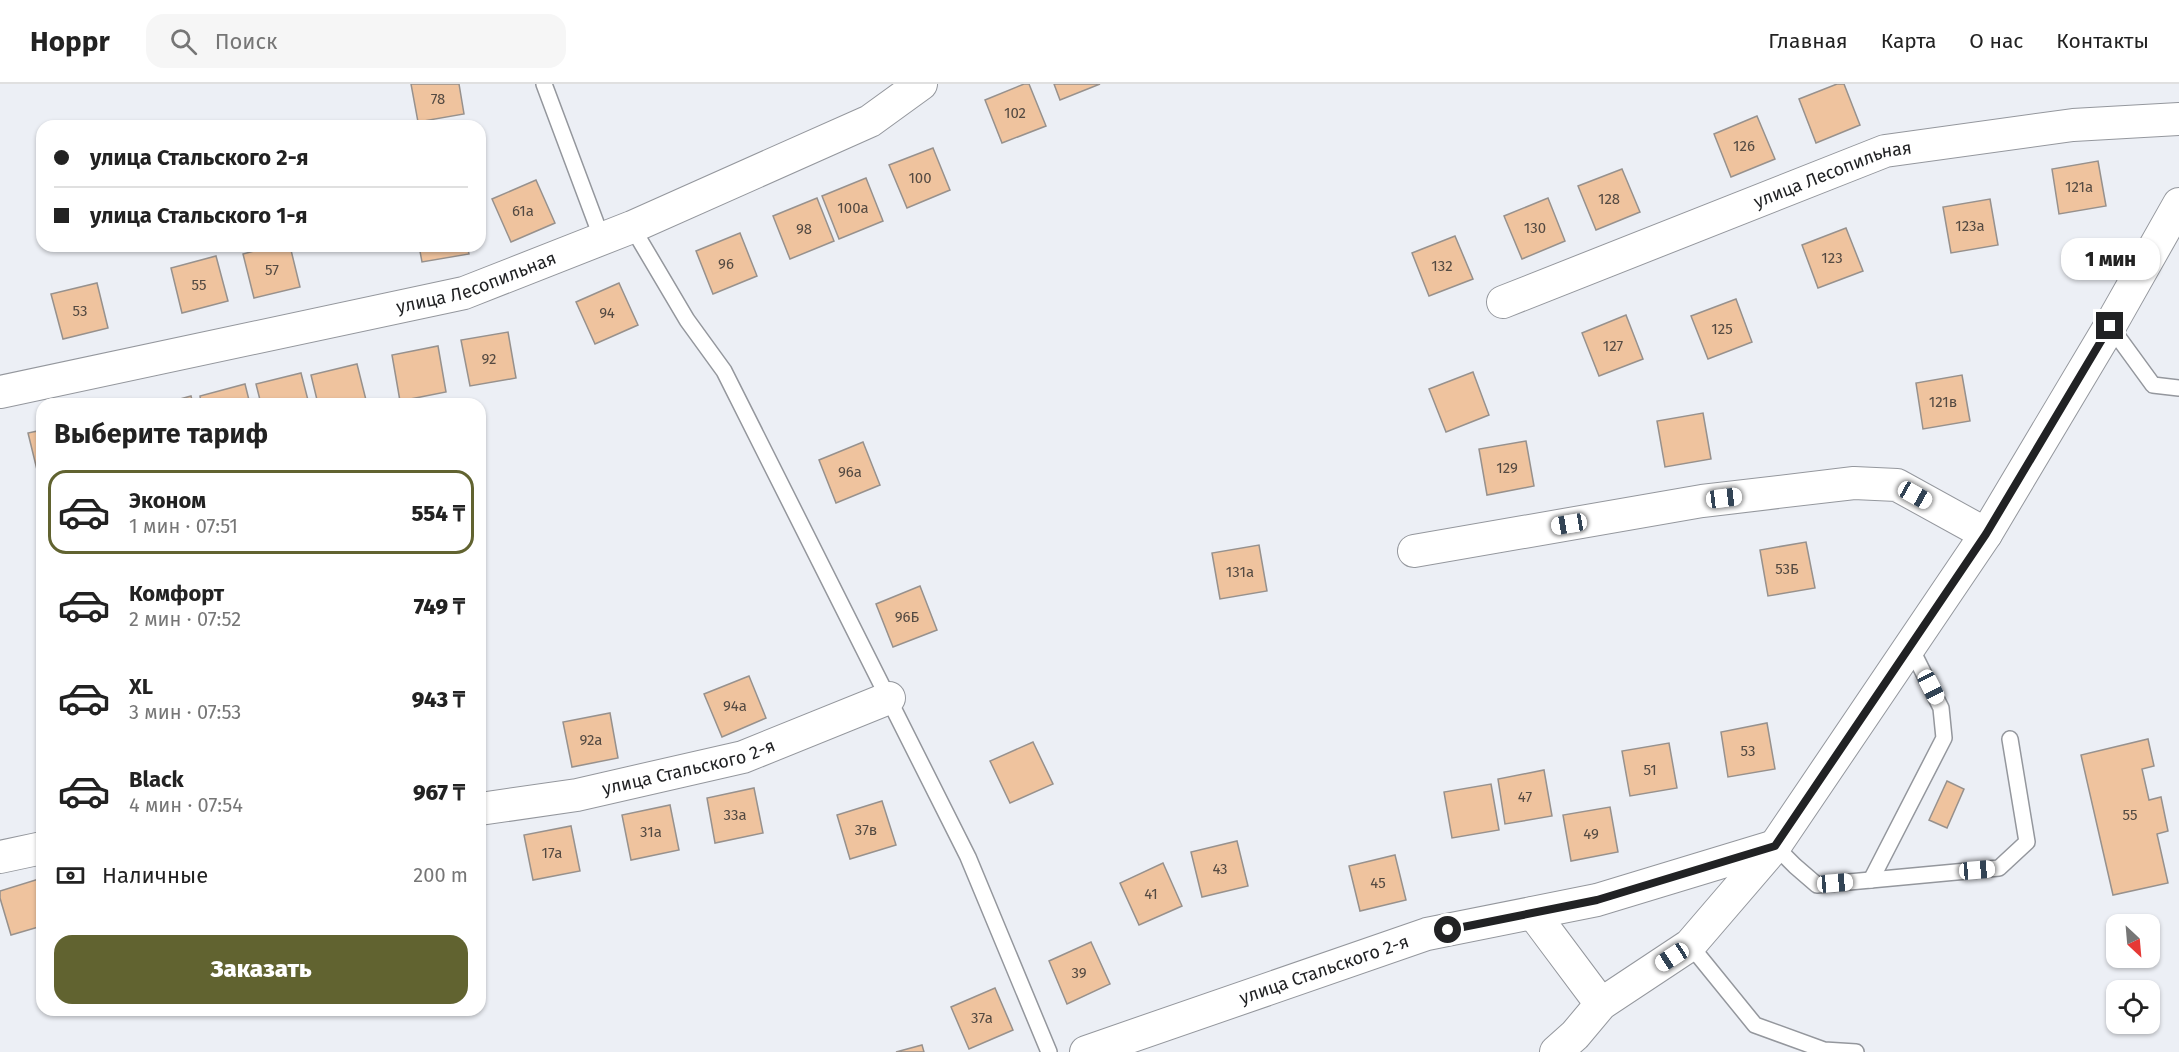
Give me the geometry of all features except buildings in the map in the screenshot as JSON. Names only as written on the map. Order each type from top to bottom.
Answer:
[{"type":"street","name":"улица Лесопильная","points":[[0,392],[464,293],[632,227],[870,121],[921,84]]},
{"type":"street","name":"улица Лесопильная","points":[[1503,302],[1885,151],[2073,125],[2179,119]]},
{"type":"street","points":[[1556,1052],[1575,1035],[1601,1004],[1690,945],[1775,846],[1986,534],[2110,326],[2179,204]]},
{"type":"street","points":[[1414,551],[1702,501],[1854,483],[1897,485],[1986,534]]},
{"type":"street","name":"улица Стальского 2-я","points":[[486,808],[577,795],[743,757],[889,698]]},
{"type":"street","name":"улица Стальского 2-я","points":[[1086,1052],[1427,934],[1597,900],[1775,846]]},
{"type":"street","points":[[0,857],[36,849]]},
{"type":"street","points":[[1533,913],[1601,1004]]},
{"type":"lane","points":[[544,84],[602,239]]},
{"type":"lane","points":[[632,227],[687,320],[724,370],[968,857],[1049,1052]]},
{"type":"lane","points":[[2110,326],[2153,385],[2179,388]]},
{"type":"lane","points":[[1871,880],[1944,738],[1941,708],[1910,646]]},
{"type":"lane","points":[[1775,846],[1817,885],[1999,868],[2027,842],[2010,739]]},
{"type":"lane","points":[[1690,945],[1755,1025],[1824,1050],[1856,1052]]},
{"type":"route","points":[[1448,930],[1597,900],[1775,846],[1986,534],[2110,326]]}]
